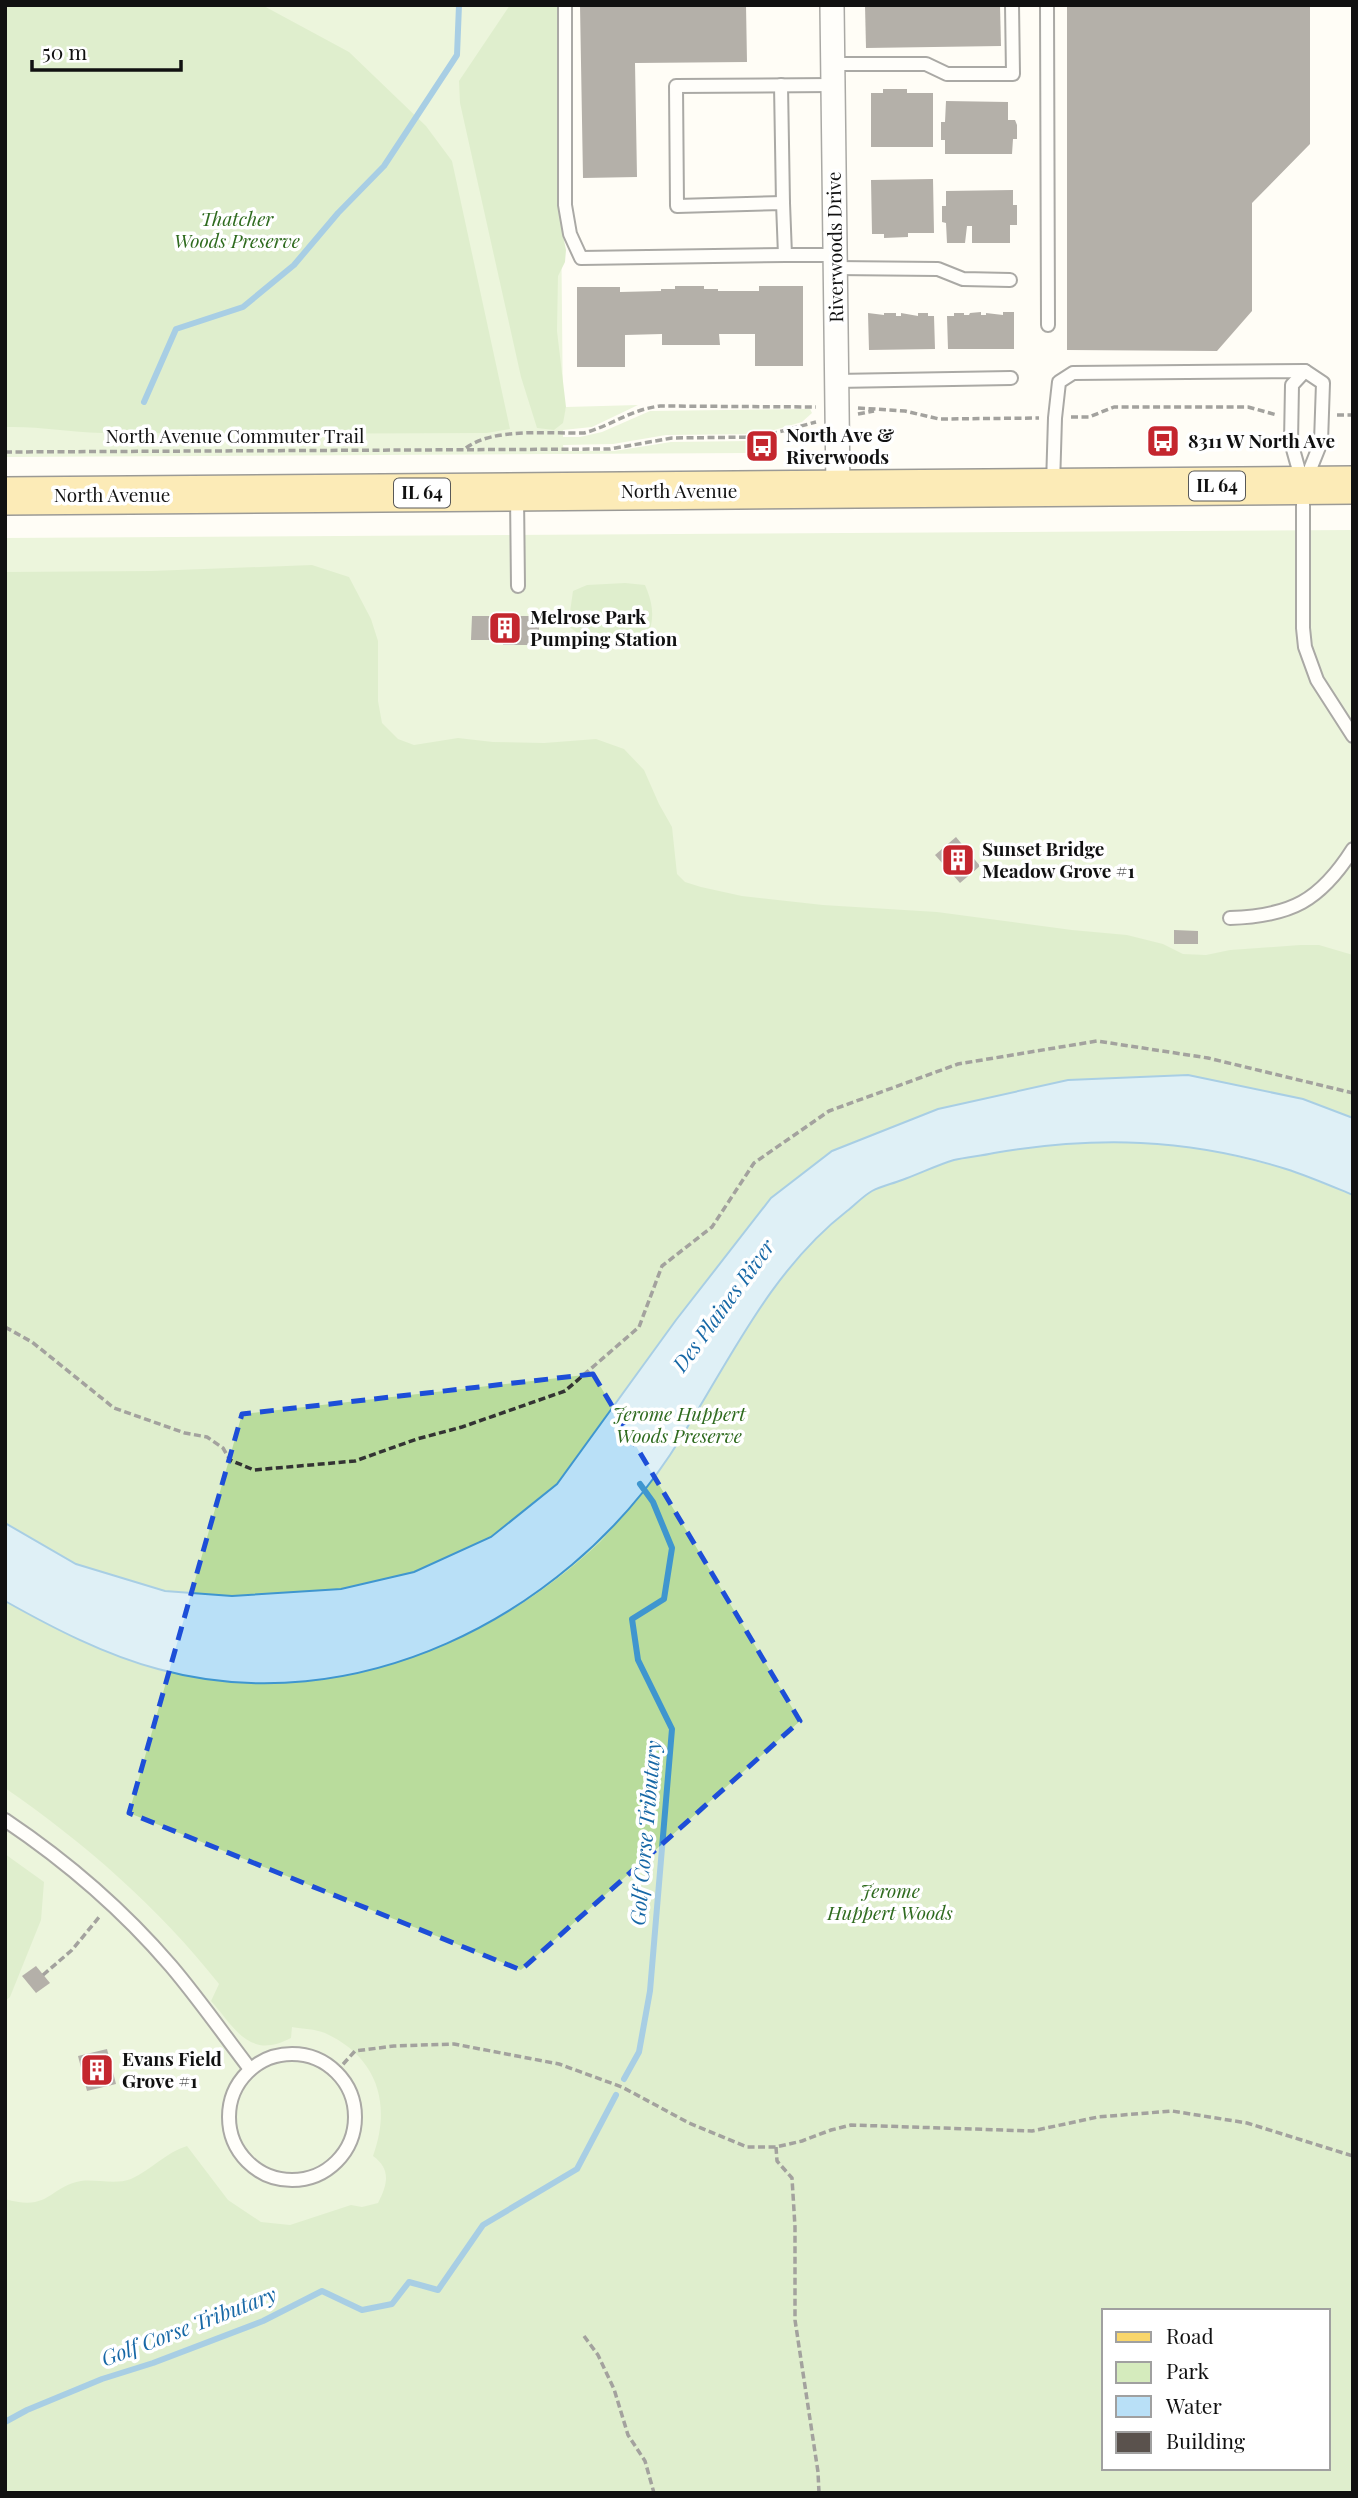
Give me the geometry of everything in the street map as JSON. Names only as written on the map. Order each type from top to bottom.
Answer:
[{"type":"main road","name":"North Avenue","points":[[5,496],[1353,485]]},
{"type":"street","name":"Riverwoods Drive","points":[[832,5],[838,489]]},
{"type":"lane","points":[[565,5],[565,205],[570,233],[581,258],[785,256],[938,269],[963,279],[1010,280]]},
{"type":"lane","points":[[783,204],[677,206],[676,86],[781,85],[833,74],[926,64],[947,74],[1013,74],[1012,5]]},
{"type":"lane","points":[[1047,5],[1048,325]]},
{"type":"lane","points":[[781,85],[785,256]]},
{"type":"lane","points":[[1305,371],[1292,385],[1291,442],[1303,485],[1305,647],[1317,680],[1353,736]]},
{"type":"lane","points":[[1052,488],[1059,382],[1073,373],[1305,371],[1323,383],[1323,415],[1321,442],[1303,485]]},
{"type":"lane","points":[[836,381],[1011,378]]},
{"type":"lane","points":[[516,492],[518,586]]},
{"type":"lane","points":[[1230,918],[1271,914],[1295,906],[1315,895],[1331,881],[1353,849]]},
{"type":"lane","points":[[5,1820],[111,1903],[172,1967],[250,2069]]},
{"type":"lane","points":[[286,2053],[306,2055],[336,2071],[351,2094],[355,2115],[352,2136],[343,2155],[327,2169],[308,2178],[287,2180],[266,2175],[248,2163],[235,2146],[229,2126],[229,2105],[236,2085],[250,2069],[267,2058],[286,2053]]},
{"type":"path","name":"North Avenue Commuter Trail","points":[[466,448],[474,442],[495,435],[584,433],[632,412],[660,406],[822,407]]},
{"type":"path","points":[[1072,417],[1089,417],[1114,407],[1248,407],[1279,416]]},
{"type":"path","points":[[851,408],[905,411],[940,419],[1045,418]]},
{"type":"path","points":[[850,415],[880,410]]},
{"type":"path","points":[[1336,415],[1353,415]]},
{"type":"path","name":"North Avenue Commuter Trail","points":[[5,452],[610,449],[672,439],[760,437],[815,422]]},
{"type":"path","points":[[5,1327],[32,1342],[114,1408],[185,1433],[207,1437],[223,1448],[230,1460],[254,1470],[355,1461],[565,1391],[639,1327],[662,1266],[712,1227],[754,1163],[828,1111],[958,1064],[1097,1041],[1208,1058],[1353,1093]]},
{"type":"path","points":[[43,1975],[72,1950],[111,1903]]},
{"type":"path","points":[[336,2071],[355,2051],[394,2046],[454,2044],[559,2064],[622,2087],[690,2123],[747,2147],[776,2147],[851,2125],[1032,2131],[1098,2117],[1172,2111],[1247,2123],[1353,2156]]},
{"type":"path","points":[[776,2147],[777,2161],[792,2178],[795,2320],[816,2458],[818,2493]]},
{"type":"path","points":[[584,2336],[598,2355],[614,2389],[628,2435],[645,2461],[654,2493]]},
{"type":"highlighted area","points":[[593,1374],[800,1721],[521,1970],[129,1813],[242,1414]]},
{"type":"green space","name":"Thatcher Woods Preserve","points":[[5,5],[559,5],[563,417],[566,407],[638,405],[592,427],[563,430],[563,437],[580,437],[602,432],[650,411],[810,409],[812,413],[802,422],[760,434],[666,435],[613,444],[563,445],[564,451],[614,451],[671,442],[750,441],[751,453],[5,457]]},
{"type":"green space","name":"Thatcher Woods Preserve","points":[[5,5],[262,5],[349,52],[426,126],[452,161],[510,429],[487,433],[101,433],[5,427]]},
{"type":"green space","points":[[510,5],[559,5],[561,225],[566,250],[565,262],[558,276],[557,331],[566,407],[563,423],[554,430],[537,428],[521,377],[460,103],[459,81]]},
{"type":"green space","name":"Jerome Huppert Woods Preserve","points":[[1353,530],[1353,2493],[5,2493],[5,538]]},
{"type":"green space","points":[[312,565],[349,577],[371,619],[378,641],[378,701],[382,723],[398,739],[414,745],[458,738],[544,743],[596,739],[624,749],[644,770],[672,827],[677,874],[685,882],[742,896],[823,905],[937,912],[1127,935],[1163,944],[1183,954],[1206,955],[1230,950],[1319,945],[1353,955],[1353,1118],[1303,1099],[832,1151],[771,1198],[676,1320],[557,1484],[491,1537],[414,1572],[341,1589],[232,1596],[165,1591],[76,1564],[5,1523],[5,572],[151,571]]},
{"type":"green space","points":[[587,585],[645,585],[652,608],[649,632],[635,640],[583,637],[568,626],[573,591]]},
{"type":"green space","name":"Jerome Huppert Woods","points":[[1141,1141],[1205,1149],[1286,1169],[1353,1195],[1353,2493],[5,2493],[5,2199],[31,2203],[81,2181],[119,2182],[131,2179],[187,2146],[228,2200],[261,2222],[290,2225],[351,2205],[362,2207],[378,2203],[386,2177],[383,2166],[373,2156],[379,2136],[380,2100],[368,2068],[357,2055],[325,2033],[309,2029],[292,2027],[291,2038],[277,2044],[264,2045],[245,2038],[211,2001],[219,1984],[171,1929],[92,1854],[5,1788],[5,1601],[62,1631],[123,1658],[163,1670],[223,1679],[282,1681],[340,1675],[397,1661],[452,1641],[504,1614],[554,1581],[605,1537],[669,1456],[769,1295],[817,1237],[865,1195],[956,1160],[1048,1146]]},
{"type":"green space","points":[[5,1854],[44,1882],[41,1920],[10,1997],[5,2001]]},
{"type":"water","name":"Des Plaines River","points":[[1188,1075],[1303,1099],[1353,1118],[1353,1195],[1294,1172],[1213,1151],[1105,1142],[1031,1148],[959,1159],[875,1189],[818,1236],[793,1264],[749,1325],[670,1455],[625,1513],[572,1565],[512,1609],[447,1643],[378,1668],[306,1681],[232,1682],[158,1669],[118,1656],[61,1631],[5,1601],[5,1523],[76,1564],[165,1591],[232,1596],[341,1589],[414,1572],[491,1537],[557,1484],[676,1320],[771,1198],[832,1151],[938,1109],[1068,1080]]},
{"type":"building","points":[[580,5],[746,5],[747,62],[635,63],[637,177],[583,178]]},
{"type":"building","points":[[865,5],[1000,5],[1001,46],[866,48]]},
{"type":"building","points":[[1067,5],[1310,5],[1310,144],[1252,203],[1252,311],[1217,351],[1067,350]]},
{"type":"building","points":[[883,89],[933,93],[933,147],[871,147],[871,93],[883,93]]},
{"type":"building","points":[[946,101],[1008,102],[1008,120],[1015,120],[1017,125],[1017,139],[1013,139],[1012,154],[945,154],[945,140],[941,140],[941,122],[945,122]]},
{"type":"building","points":[[933,179],[934,233],[908,233],[908,237],[884,238],[884,234],[872,234],[871,180]]},
{"type":"building","points":[[1013,190],[1013,205],[1017,205],[1017,225],[1010,225],[1010,243],[972,243],[972,226],[967,226],[965,243],[947,243],[946,223],[942,222],[946,191]]},
{"type":"building","points":[[675,286],[704,286],[704,289],[718,291],[759,291],[759,286],[803,286],[803,366],[755,366],[755,334],[719,334],[720,345],[662,345],[662,334],[625,335],[625,367],[577,367],[577,287],[620,287],[620,292],[661,291],[675,289]]},
{"type":"building","points":[[981,312],[981,315],[1003,315],[1003,312],[1014,312],[1014,349],[948,349],[947,316],[954,316],[954,313],[969,315]]},
{"type":"building","points":[[868,313],[918,316],[918,313],[928,313],[928,316],[934,316],[935,349],[869,350]]},
{"type":"building","name":"Melrose Park Pumping Station","points":[[472,616],[539,616],[539,645],[503,645],[503,640],[471,640]]},
{"type":"building","name":"Sunset Bridge Meadow Grove #1","points":[[956,837],[980,866],[960,883],[935,855]]},
{"type":"building","points":[[1174,930],[1198,931],[1198,944],[1174,944]]},
{"type":"building","points":[[36,1966],[50,1983],[36,1993],[22,1976]]},
{"type":"building","name":"Evans Field Grove #1","points":[[107,2049],[116,2084],[87,2091],[78,2056]]},
{"type":"waterway","points":[[144,402],[176,329],[243,307],[294,265],[338,213],[384,166],[457,55],[459,5]]},
{"type":"waterway","name":"Golf Corse Tributary","points":[[624,2079],[639,2052],[650,1991],[672,1729],[638,1660],[632,1619],[664,1599],[672,1548],[653,1502],[640,1484]]},
{"type":"waterway","name":"Golf Corse Tributary","points":[[5,2422],[102,2379],[153,2363],[263,2321],[322,2291],[362,2310],[392,2304],[409,2282],[438,2290],[483,2225],[577,2169],[616,2095]]},
{"type":"place","name":"8311 W North Ave","points":[[1163,441]]},
{"type":"place","name":"North Ave & Riverwoods","points":[[762,446]]},
{"type":"place","name":"Melrose Park Pumping Station","points":[[505,628]]},
{"type":"place","name":"Sunset Bridge Meadow Grove #1","points":[[958,860]]},
{"type":"place","name":"Evans Field Grove #1","points":[[97,2070]]}]
